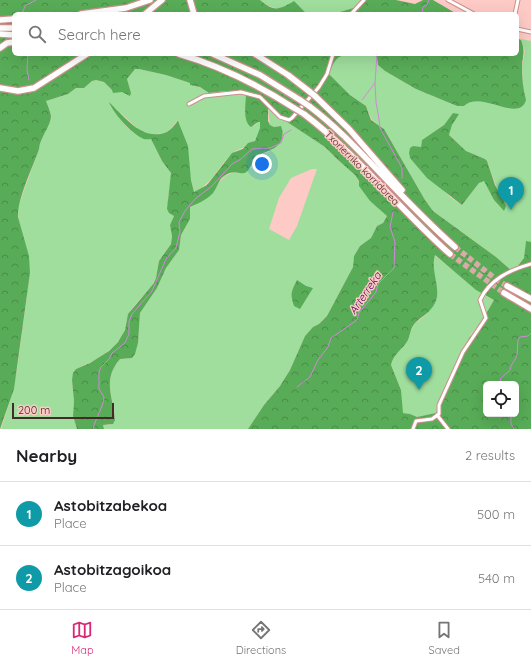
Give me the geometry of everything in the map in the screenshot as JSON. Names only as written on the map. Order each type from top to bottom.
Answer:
[{"type":"highway","points":[[96,12],[126,8],[150,0]]},
{"type":"highway","points":[[147,12],[162,0]]},
{"type":"highway","points":[[190,0],[193,12]]},
{"type":"highway","points":[[0,20],[12,19]]},
{"type":"highway","points":[[0,28],[12,28]]},
{"type":"highway","points":[[0,34],[12,35]]},
{"type":"highway","points":[[0,48],[7,43],[12,42]]},
{"type":"highway","points":[[0,88],[23,91],[38,86],[85,56]]},
{"type":"highway","name":"Txorierriko korridorea","points":[[185,56],[207,63],[258,86],[304,114],[353,156],[416,223],[450,254]]},
{"type":"highway","name":"Txorierriko korridorea","points":[[217,56],[260,75],[300,100],[333,125],[431,225],[455,247]]},
{"type":"highway","points":[[258,56],[288,75],[313,94],[349,129],[431,225]]},
{"type":"highway","points":[[0,84],[10,90]]},
{"type":"highway","points":[[507,286],[531,299]]},
{"type":"highway","points":[[504,293],[531,308]]},
{"type":"street","points":[[353,12],[364,0]]},
{"type":"street","points":[[448,0],[470,12]]},
{"type":"street","points":[[515,12],[518,0]]},
{"type":"street","points":[[519,29],[531,32]]},
{"type":"street","points":[[189,104],[204,96],[241,92],[260,97],[280,117],[289,120],[319,87],[327,74],[332,56]]},
{"type":"street","points":[[413,429],[416,422],[432,419],[439,414],[439,405],[464,352],[486,318],[480,300],[483,294],[500,277],[531,264]]},
{"type":"street","points":[[437,415],[448,429]]},
{"type":"green space","points":[[0,0],[260,0],[273,8],[280,8],[294,1],[305,12],[12,12],[12,56],[342,56],[336,60],[329,74],[350,95],[366,106],[371,120],[384,129],[425,200],[433,211],[496,257],[513,272],[524,258],[526,241],[531,242],[531,429],[248,429],[290,370],[305,336],[313,327],[319,324],[327,316],[353,267],[354,256],[360,246],[371,238],[377,226],[383,223],[387,216],[370,201],[359,186],[359,181],[355,175],[325,147],[278,116],[272,109],[268,108],[268,121],[270,125],[274,127],[281,126],[283,133],[277,146],[256,155],[252,165],[245,173],[234,172],[224,176],[212,194],[190,207],[190,219],[181,235],[179,250],[166,268],[157,288],[140,313],[138,343],[135,354],[132,358],[120,359],[111,374],[110,388],[115,420],[113,424],[103,425],[104,429],[77,429],[73,416],[73,373],[76,369],[90,363],[109,351],[118,342],[125,330],[128,314],[154,283],[159,261],[171,244],[172,236],[170,225],[174,216],[169,213],[167,209],[171,173],[162,161],[151,139],[143,139],[133,132],[118,117],[109,102],[128,121],[142,131],[150,134],[167,132],[178,121],[188,146],[191,180],[194,192],[207,185],[232,153],[243,149],[248,143],[255,141],[260,128],[260,122],[251,127],[246,121],[246,94],[226,91],[209,93],[200,87],[190,85],[190,83],[166,75],[135,69],[127,79],[131,93],[130,96],[122,92],[113,93],[104,82],[96,80],[92,81],[84,88],[76,88],[68,94],[46,101],[51,114],[51,120],[41,140],[18,210],[18,217],[29,256],[30,273],[14,389],[0,429]],"holes":[[[435,255],[476,290],[494,300],[479,326],[469,338],[451,384],[436,413],[417,417],[403,413],[401,390],[391,365],[396,355],[408,340],[414,325],[435,303],[437,298],[434,267]]]},
{"type":"green space","points":[[260,0],[365,0],[358,7],[340,12],[305,12],[299,6],[274,8]]},
{"type":"green space","points":[[365,0],[396,0],[415,4],[423,0],[433,0],[454,12],[340,12],[357,7]]},
{"type":"green space","points":[[519,39],[521,40],[524,51],[522,80],[526,100],[522,106],[516,109],[480,101],[471,102],[464,106],[457,106],[416,89],[385,71],[378,65],[376,56],[519,56]]},
{"type":"green space","points":[[521,39],[531,41],[531,242],[526,242],[524,258],[513,272],[496,257],[433,211],[425,200],[384,129],[372,120],[366,106],[350,95],[329,74],[334,63],[339,57],[376,56],[378,65],[385,71],[416,89],[457,106],[464,106],[477,100],[508,108],[516,108],[523,106],[525,98],[523,90],[522,66],[525,51]],"holes":[[[453,113],[458,114],[449,135],[466,151],[487,161],[503,210],[494,200],[485,181],[481,181],[479,183],[462,205],[428,178],[409,155],[415,147],[421,147],[422,140],[444,125]]]},
{"type":"green space","points":[[135,69],[166,75],[190,83],[190,85],[200,87],[209,93],[226,91],[246,94],[246,118],[254,126],[260,122],[259,134],[253,142],[234,152],[206,184],[194,192],[177,121],[168,132],[151,135],[140,131],[110,103],[111,107],[128,128],[139,136],[151,139],[162,161],[171,173],[168,199],[174,216],[170,225],[172,235],[171,244],[159,261],[154,283],[129,313],[125,329],[116,344],[104,354],[76,369],[72,380],[74,401],[73,416],[77,429],[1,429],[10,401],[17,370],[30,273],[17,211],[41,140],[51,120],[51,114],[46,101],[68,94],[76,88],[84,88],[92,81],[96,80],[104,82],[112,90],[131,93],[127,79]]},
{"type":"green space","points":[[268,108],[272,109],[278,116],[325,147],[355,175],[370,201],[388,216],[383,223],[377,226],[371,238],[360,246],[354,256],[353,267],[327,316],[319,324],[313,327],[305,336],[290,370],[248,429],[104,429],[103,425],[110,425],[115,420],[110,388],[111,374],[120,359],[132,358],[138,343],[140,313],[157,288],[166,268],[179,250],[181,235],[190,219],[190,207],[202,201],[225,176],[234,172],[243,174],[252,167],[256,155],[269,152],[283,137],[281,126],[274,127],[270,125]],"holes":[[[312,169],[317,169],[297,226],[289,240],[269,229],[279,198],[291,178]]]},
{"type":"green space","points":[[453,113],[459,114],[452,125],[449,135],[466,151],[487,161],[495,185],[506,206],[504,211],[494,200],[484,181],[479,183],[462,205],[427,178],[410,158],[410,148],[413,146],[421,147],[422,140],[444,125]]},
{"type":"green space","points":[[434,255],[484,295],[494,300],[479,326],[471,334],[451,384],[436,414],[417,417],[402,413],[401,390],[391,365],[394,355],[407,341],[414,324],[427,314],[437,291],[433,272]]},
{"type":"green space","points":[[297,280],[306,286],[313,288],[300,309],[294,306],[292,299],[292,290]]},
{"type":"waterway","points":[[23,12],[25,6],[36,0]]},
{"type":"waterway","points":[[422,12],[423,7],[427,5],[429,0]]},
{"type":"waterway","points":[[28,56],[27,70],[29,80]]},
{"type":"waterway","name":"Arterreka","points":[[362,100],[375,83],[377,56]]},
{"type":"waterway","name":"Arterreka","points":[[375,83],[380,128],[402,168],[402,178]]},
{"type":"waterway","points":[[93,429],[104,397],[99,389],[99,372],[101,367],[109,359],[112,353],[125,343],[129,334],[129,322],[132,314],[152,291],[166,259],[176,248],[180,232],[179,222],[185,211],[195,199],[212,186],[232,164],[241,159],[252,149],[270,148],[281,143],[284,134],[291,130]]},
{"type":"waterway","name":"Arterreka","points":[[297,387],[310,377],[318,360],[328,347],[331,338],[357,320],[359,313],[376,292],[378,284],[394,268],[395,242],[390,227],[393,212]]},
{"type":"waterway","points":[[501,381],[500,379],[510,370],[517,356],[518,340],[520,337],[528,336],[531,333]]},
{"type":"waterway","points":[[511,417],[511,424],[514,429]]},
{"type":"tunnel","points":[[455,247],[497,280],[507,286]]},
{"type":"tunnel","points":[[450,254],[504,293]]},
{"type":"place","name":"Astobitzabekoa","points":[[511,210]]},
{"type":"place","name":"Astobitzagoikoa","points":[[419,390]]}]
